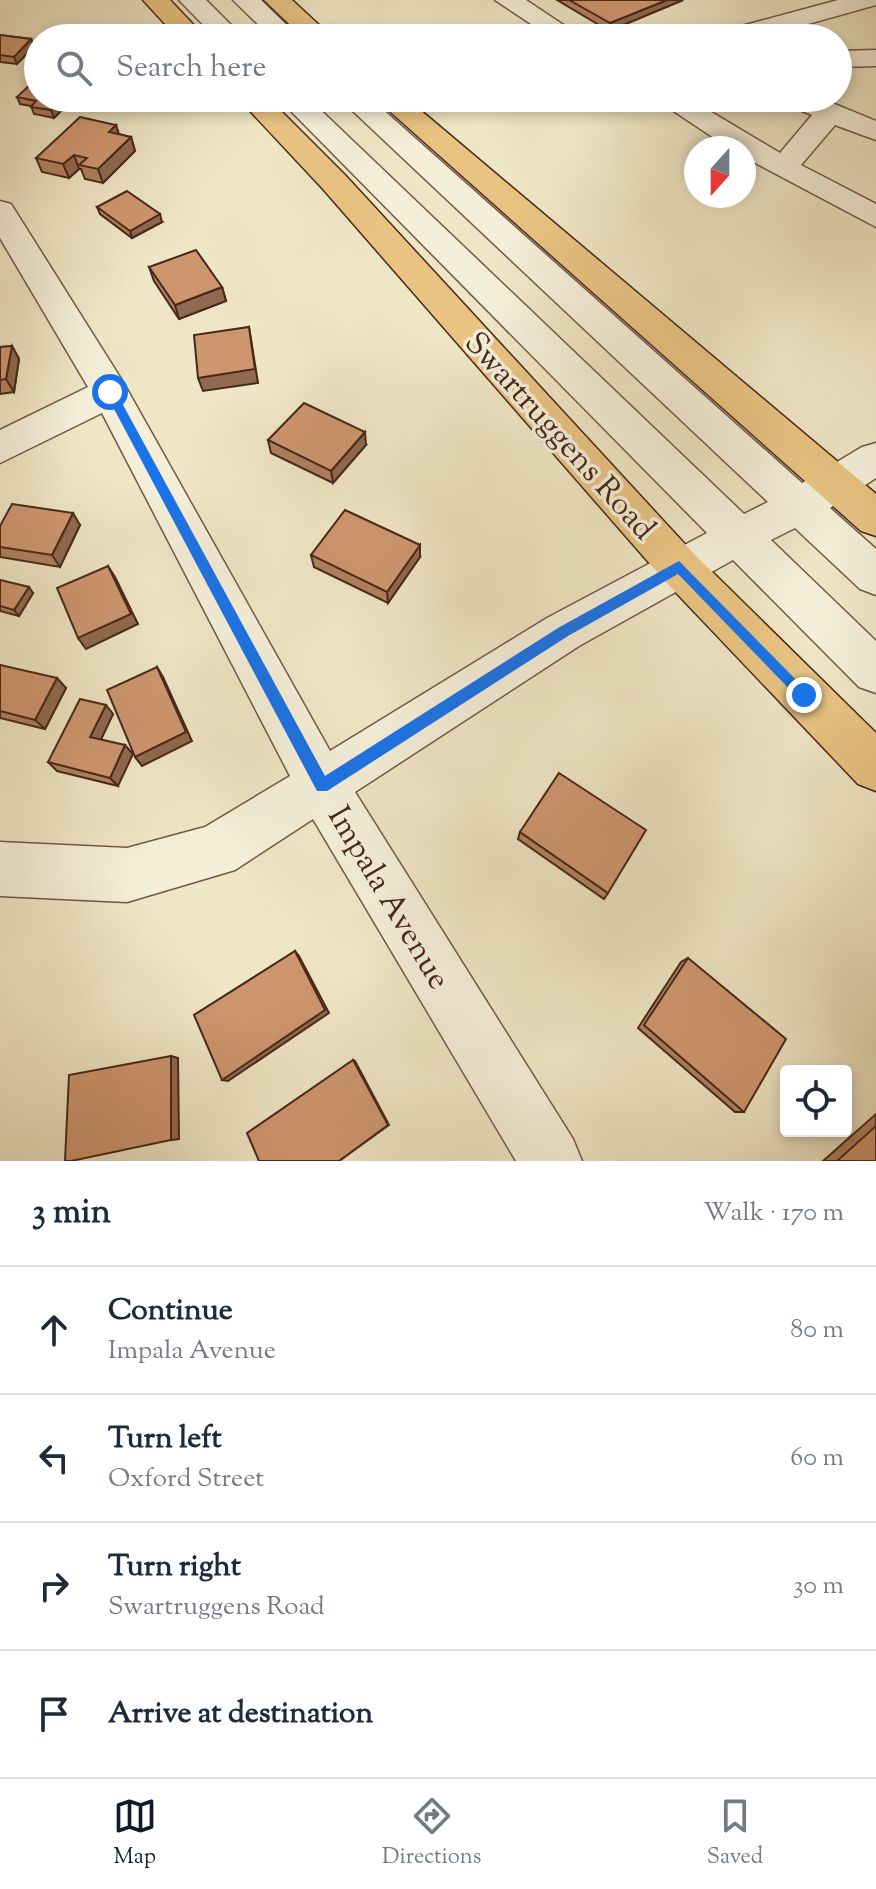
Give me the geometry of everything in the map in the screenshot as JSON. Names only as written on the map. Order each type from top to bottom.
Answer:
[{"type":"main road","points":[[156,0],[179,24]]},
{"type":"main road","points":[[277,0],[304,24]]},
{"type":"main road","name":"Swartruggens Road","points":[[266,112],[334,182],[679,567],[876,767]]},
{"type":"main road","points":[[404,112],[818,496],[876,519]]},
{"type":"street","points":[[192,0],[217,24]]},
{"type":"street","points":[[246,0],[272,24]]},
{"type":"street","points":[[508,0],[547,24]]},
{"type":"street","points":[[758,24],[764,0]]},
{"type":"street","points":[[779,24],[867,0]]},
{"type":"street","points":[[852,59],[876,58]]},
{"type":"street","points":[[306,112],[742,536],[876,672]]},
{"type":"street","points":[[369,112],[818,496],[876,576]]},
{"type":"street","points":[[691,112],[783,168],[876,217]]},
{"type":"street","points":[[783,168],[829,113],[876,131]]},
{"type":"street","name":"Impala Avenue","points":[[0,211],[110,392],[322,786],[551,1161]]},
{"type":"street","points":[[0,448],[110,392]]},
{"type":"street","points":[[0,869],[127,875],[216,851],[563,632],[679,567],[818,496],[876,458]]},
{"type":"building","points":[[569,0],[667,0],[610,23]]},
{"type":"building","points":[[0,35],[24,38],[24,46],[14,57],[0,55]]},
{"type":"building","points":[[80,117],[116,125],[109,132],[131,137],[98,169],[79,165],[87,158],[74,155],[63,164],[36,158]]},
{"type":"building","points":[[127,191],[160,214],[130,231],[97,207]]},
{"type":"building","points":[[196,250],[222,287],[175,305],[149,267]]},
{"type":"building","points":[[249,327],[255,369],[198,378],[194,335]]},
{"type":"building","points":[[12,346],[6,379],[0,380],[0,347]]},
{"type":"building","points":[[304,403],[365,432],[331,471],[268,440]]},
{"type":"building","points":[[12,504],[73,513],[52,555],[0,547],[0,526]]},
{"type":"building","points":[[345,510],[420,545],[387,592],[311,555]]},
{"type":"building","points":[[108,566],[131,614],[78,638],[57,588]]},
{"type":"building","points":[[0,580],[29,587],[14,610],[0,606]]},
{"type":"building","points":[[0,665],[57,678],[35,720],[0,711]]},
{"type":"building","points":[[157,667],[186,732],[135,757],[107,690]]},
{"type":"building","points":[[80,699],[106,705],[90,737],[125,745],[110,778],[48,762]]},
{"type":"building","points":[[559,773],[646,830],[608,893],[520,832]]},
{"type":"building","points":[[295,951],[325,1010],[222,1080],[194,1015]]},
{"type":"building","points":[[688,958],[786,1039],[744,1112],[644,1025]]},
{"type":"building","points":[[171,1056],[171,1140],[65,1161],[69,1075]]},
{"type":"building","points":[[353,1060],[388,1125],[339,1161],[259,1161],[247,1133]]},
{"type":"building","points":[[876,1126],[876,1161],[837,1161]]},
{"type":"route","points":[[110,392],[322,786],[563,632],[679,567],[804,695]]}]
